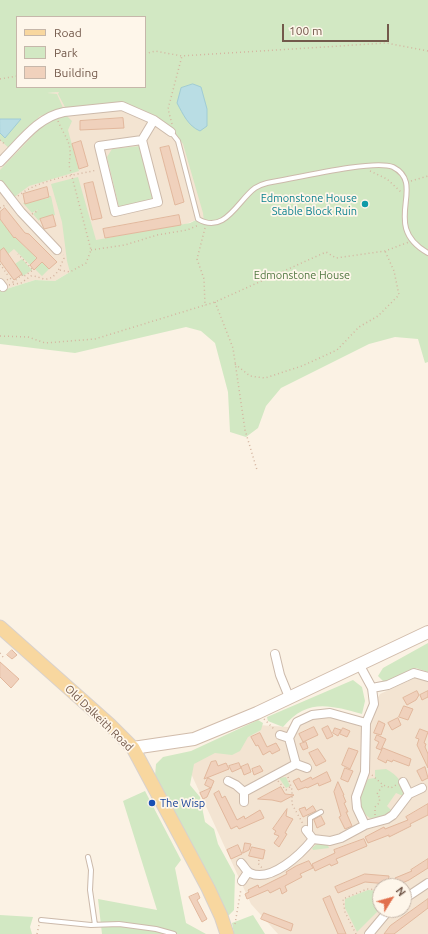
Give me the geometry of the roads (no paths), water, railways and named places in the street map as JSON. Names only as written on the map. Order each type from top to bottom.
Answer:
[{"type":"main road","name":"Old Dalkeith Road","points":[[0,627],[63,683],[139,747],[230,931]]},
{"type":"street","points":[[0,162],[40,123],[54,114],[122,106],[154,120],[171,132]]},
{"type":"street","points":[[142,140],[99,146],[115,212],[158,202],[142,140],[154,120]]},
{"type":"street","points":[[0,185],[21,212],[57,250]]},
{"type":"street","points":[[139,747],[194,739],[257,713],[428,632]]},
{"type":"street","points":[[275,654],[280,675],[289,697]]},
{"type":"street","points":[[359,664],[372,688],[374,704],[366,722],[365,772],[356,797],[357,808],[365,825]]},
{"type":"street","points":[[372,688],[388,685],[414,673],[428,677]]},
{"type":"street","points":[[296,764],[289,738],[297,722],[312,714],[330,713],[366,722]]},
{"type":"street","points":[[280,735],[289,738]]},
{"type":"street","points":[[296,764],[307,768]]},
{"type":"street","points":[[244,792],[296,764]]},
{"type":"street","points":[[228,781],[236,785],[244,792],[244,802]]},
{"type":"street","points":[[404,782],[409,794]]},
{"type":"street","points":[[241,863],[248,872],[258,875],[269,872],[292,861],[304,850],[310,835],[330,841],[341,838],[365,825],[393,816],[409,794],[422,788]]},
{"type":"street","points":[[242,881],[248,872]]},
{"type":"street","points":[[412,894],[428,883]]},
{"type":"street","points":[[369,934],[382,918]]},
{"type":"lane","points":[[171,132],[178,141],[198,219],[205,223],[217,223],[234,212],[256,188],[266,183],[370,165],[392,166],[405,174],[410,181],[412,196],[407,211],[406,226],[413,241],[428,253]]},
{"type":"lane","points":[[310,835],[310,818],[321,812]]},
{"type":"lane","points":[[88,857],[91,870],[90,890],[95,925]]},
{"type":"lane","points":[[41,920],[95,925],[119,924],[156,929],[174,934]]},
{"type":"water","points":[[193,84],[201,87],[207,109],[207,126],[200,131],[189,123],[177,103],[181,88]]},
{"type":"water","points":[[0,119],[21,119],[5,138],[0,133]]},
{"type":"place","name":"Edmonstone House Stable Block Ruin","points":[[365,204]]},
{"type":"place","name":"The Wisp","points":[[152,803]]},
{"type":"park label","name":"Edmonstone House","points":[[302,275]]}]
